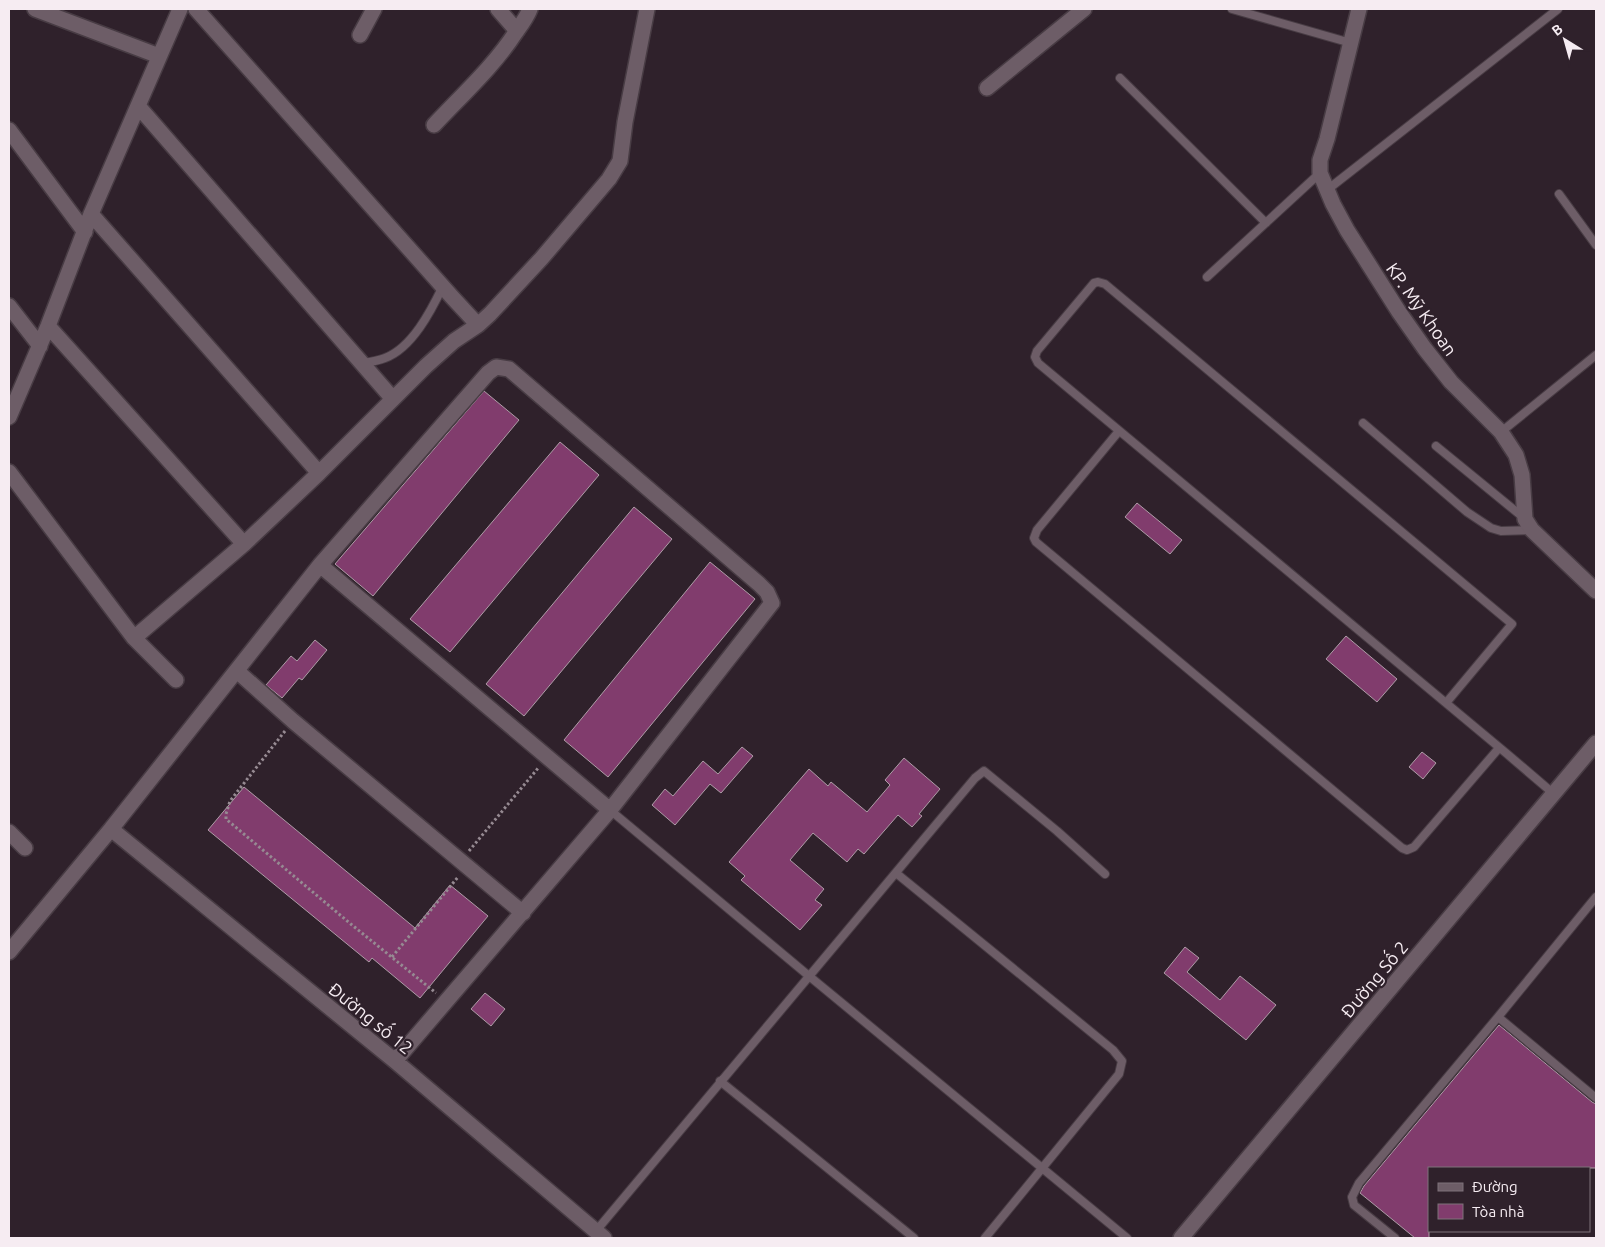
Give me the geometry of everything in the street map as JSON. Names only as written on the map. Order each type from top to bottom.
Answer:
[{"type":"street","points":[[35,9],[159,56]]},
{"type":"street","points":[[9,416],[40,346],[91,214],[180,9]]},
{"type":"street","points":[[196,9],[478,325]]},
{"type":"street","points":[[360,35],[374,9]]},
{"type":"street","points":[[498,9],[517,31]]},
{"type":"street","points":[[434,125],[490,65],[517,31],[530,9]]},
{"type":"street","points":[[134,638],[244,544],[454,341],[478,325],[503,301],[609,179],[620,161],[647,9]]},
{"type":"street","points":[[987,88],[1067,14],[1084,9]]},
{"type":"street","name":"KP. Mỹ Khoan","points":[[1359,9],[1320,160],[1320,173],[1333,204],[1347,230],[1399,312],[1451,382],[1501,432],[1516,455],[1522,475],[1529,525]]},
{"type":"street","points":[[138,106],[393,399]]},
{"type":"street","points":[[9,130],[85,232]]},
{"type":"street","points":[[91,214],[319,473]]},
{"type":"street","points":[[9,306],[40,346]]},
{"type":"street","points":[[48,326],[244,544]]},
{"type":"street","points":[[9,952],[111,829],[320,565],[488,373],[496,367],[509,369],[768,592],[772,603],[610,810],[395,1061]]},
{"type":"street","points":[[9,472],[134,638],[176,680]]},
{"type":"street","points":[[1529,525],[1596,590]]},
{"type":"street","points":[[320,565],[610,810]]},
{"type":"street","points":[[237,671],[293,721],[522,913]]},
{"type":"street","name":"Đường Số 2","points":[[1181,1238],[1596,743]]},
{"type":"street","name":"Đường số 12","points":[[111,829],[395,1061],[600,1235]]},
{"type":"street","points":[[9,832],[25,848]]},
{"type":"lane","points":[[1232,9],[1351,43]]},
{"type":"lane","points":[[1327,190],[1558,9]]},
{"type":"lane","points":[[1120,78],[1266,223]]},
{"type":"lane","points":[[1207,277],[1320,173]]},
{"type":"lane","points":[[1559,194],[1596,245]]},
{"type":"lane","points":[[1446,704],[1512,624],[1104,284],[1094,283],[1037,351],[1035,357],[1038,363],[1119,431],[1446,704],[1554,794]]},
{"type":"lane","points":[[362,364],[386,358],[405,346],[429,314],[443,286]]},
{"type":"lane","points":[[1501,432],[1596,355]]},
{"type":"lane","points":[[1363,423],[1467,512],[1491,528],[1501,531],[1529,525]]},
{"type":"lane","points":[[1119,431],[1037,530],[1034,538],[1036,542],[1394,842],[1407,850],[1414,847],[1499,748]]},
{"type":"lane","points":[[1436,446],[1529,525]]},
{"type":"lane","points":[[600,1235],[720,1081],[975,778],[984,771],[1058,831],[1105,874]]},
{"type":"lane","points":[[610,810],[1127,1238]]},
{"type":"lane","points":[[896,873],[1113,1050],[1122,1061],[1119,1074],[985,1238]]},
{"type":"lane","points":[[1395,1238],[1354,1205],[1352,1197],[1359,1183],[1596,897]]},
{"type":"lane","points":[[1498,1017],[1596,1098]]},
{"type":"lane","points":[[720,1081],[914,1238]]},
{"type":"path","points":[[293,721],[230,801],[226,819],[447,1001]]},
{"type":"path","points":[[392,957],[547,757]]},
{"type":"building","points":[[484,391],[519,420],[373,596],[335,564]]},
{"type":"building","points":[[560,442],[599,475],[450,652],[410,619]]},
{"type":"building","points":[[1137,503],[1182,540],[1170,554],[1125,517]]},
{"type":"building","points":[[634,507],[672,539],[524,716],[486,684]]},
{"type":"building","points":[[710,562],[755,599],[608,777],[564,740]]},
{"type":"building","points":[[1346,636],[1397,679],[1377,702],[1326,659]]},
{"type":"building","points":[[315,640],[327,650],[302,680],[299,678],[282,698],[266,685],[291,656],[297,661]]},
{"type":"building","points":[[742,747],[753,756],[721,793],[710,784],[675,825],[652,805],[665,789],[673,796],[703,761],[718,774]]},
{"type":"building","points":[[1422,752],[1436,763],[1423,779],[1409,767]]},
{"type":"building","points":[[904,758],[940,789],[919,814],[922,816],[912,827],[898,815],[864,854],[858,849],[847,862],[813,833],[790,860],[824,889],[815,900],[822,905],[800,930],[741,880],[745,876],[729,862],[809,769],[828,786],[831,782],[867,812],[890,785],[885,780]]},
{"type":"building","points":[[244,787],[415,928],[450,885],[488,916],[420,998],[372,958],[369,962],[208,830]]},
{"type":"building","points":[[1185,947],[1199,958],[1187,972],[1220,1000],[1240,976],[1276,1005],[1246,1040],[1164,973]]},
{"type":"building","points":[[485,993],[505,1009],[491,1026],[471,1009]]},
{"type":"building","points":[[1499,1025],[1596,1104],[1596,1168],[1428,1167],[1429,1238],[1415,1238],[1360,1193]]}]
